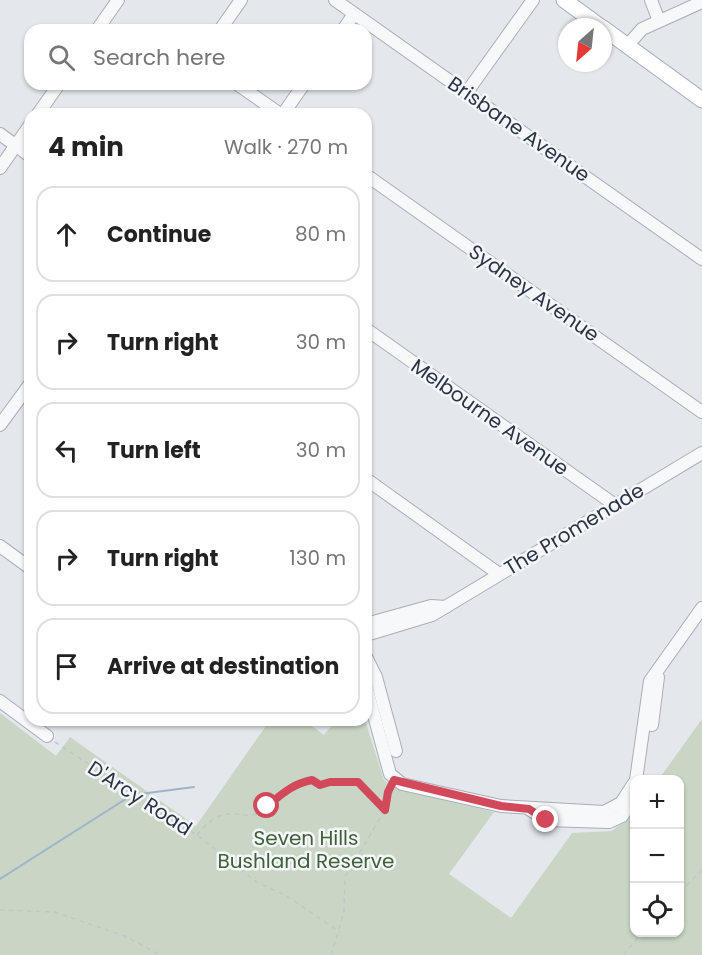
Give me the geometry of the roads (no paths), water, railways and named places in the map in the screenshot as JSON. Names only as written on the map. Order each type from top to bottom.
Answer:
[{"type":"main road","points":[[564,0],[588,18]]},
{"type":"main road","points":[[612,35],[702,100]]},
{"type":"street","points":[[101,24],[118,0]]},
{"type":"street","points":[[224,24],[241,0]]},
{"type":"street","name":"Brisbane Avenue","points":[[335,0],[368,24]]},
{"type":"street","points":[[467,92],[532,0]]},
{"type":"street","points":[[651,0],[659,21]]},
{"type":"street","points":[[627,46],[638,32],[702,2]]},
{"type":"street","points":[[347,24],[354,14]]},
{"type":"street","name":"Brisbane Avenue","points":[[372,26],[702,259]]},
{"type":"street","points":[[42,108],[55,90]]},
{"type":"street","points":[[246,90],[272,108]]},
{"type":"street","points":[[286,108],[299,90]]},
{"type":"street","points":[[0,168],[24,133]]},
{"type":"street","points":[[0,134],[24,152]]},
{"type":"street","name":"Sydney Avenue","points":[[372,179],[702,412]]},
{"type":"street","name":"Melbourne Avenue","points":[[372,333],[615,505]]},
{"type":"street","points":[[0,425],[24,394]]},
{"type":"street","name":"The Promenade","points":[[372,633],[418,620],[446,607],[702,453]]},
{"type":"street","points":[[372,483],[499,574]]},
{"type":"street","points":[[0,546],[24,564]]},
{"type":"street","name":"The Promenade","points":[[372,622],[431,606],[446,607]]},
{"type":"street","points":[[636,775],[650,681],[702,608]]},
{"type":"street","points":[[645,775],[658,678],[663,662]]},
{"type":"street","points":[[372,669],[396,751]]},
{"type":"street","points":[[0,701],[24,719]]},
{"type":"street","points":[[372,708],[390,774],[394,780],[501,806],[604,812],[621,803],[630,789]]},
{"type":"street","points":[[34,726],[47,736]]},
{"type":"street","points":[[529,809],[546,820],[598,824],[622,816],[630,805]]},
{"type":"waterway","points":[[0,879],[132,795],[194,787]]},
{"type":"park label","name":"Seven Hills Bushland Reserve","points":[[306,850]]}]
